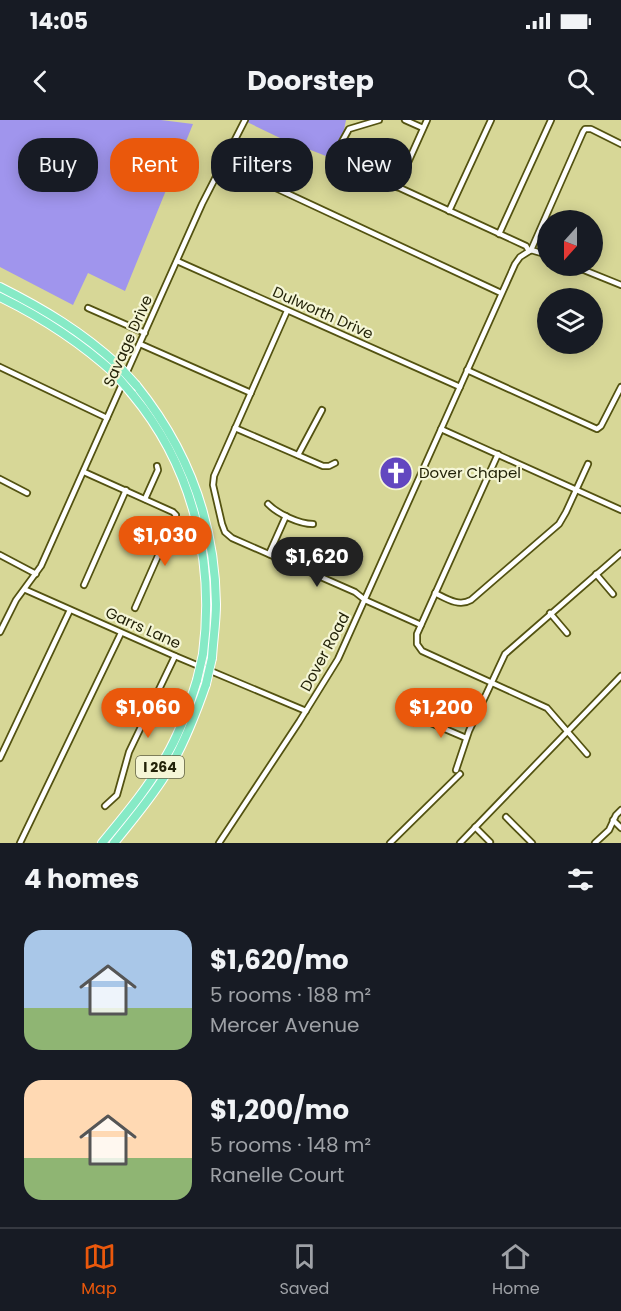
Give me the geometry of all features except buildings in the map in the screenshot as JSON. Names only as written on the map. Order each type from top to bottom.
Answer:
[{"type":"highway","name":"I 264","points":[[0,287],[62,321],[91,341],[136,385],[155,409],[189,470],[203,507],[212,548],[216,604],[212,658],[206,684],[191,725],[169,768],[148,801],[114,843]]},
{"type":"highway","name":"I 264","points":[[0,297],[68,335],[115,374],[132,394],[156,427],[182,476],[195,514],[202,547],[207,609],[203,654],[184,719],[165,758],[144,790],[102,843]]},
{"type":"street","name":"Savage Drive","points":[[235,138],[245,120]]},
{"type":"street","points":[[344,138],[349,129],[379,120]]},
{"type":"street","points":[[405,120],[423,128]]},
{"type":"street","points":[[412,153],[427,120]]},
{"type":"street","points":[[449,211],[491,120]]},
{"type":"street","points":[[499,234],[551,120]]},
{"type":"street","name":"Dover Road","points":[[219,843],[338,659],[501,293],[515,264],[520,257],[530,251],[583,132],[591,129],[621,144]]},
{"type":"street","name":"Savage Drive","points":[[36,574],[211,187]]},
{"type":"street","points":[[284,192],[501,293]]},
{"type":"street","points":[[408,192],[537,253]]},
{"type":"street","name":"Dulworth Drive","points":[[177,261],[460,387]]},
{"type":"street","points":[[599,276],[621,285]]},
{"type":"street","points":[[88,308],[145,333]]},
{"type":"street","points":[[287,311],[213,481],[222,524],[226,533],[421,625]]},
{"type":"street","points":[[140,344],[251,393]]},
{"type":"street","points":[[0,367],[107,418]]},
{"type":"street","points":[[467,370],[598,429],[621,387]]},
{"type":"street","points":[[298,455],[322,410]]},
{"type":"street","points":[[235,428],[327,466],[335,463]]},
{"type":"street","points":[[441,429],[621,510]]},
{"type":"street","points":[[498,454],[421,625],[416,638],[417,646],[422,651],[547,708],[586,754]]},
{"type":"street","points":[[435,594],[458,603],[471,600],[554,529],[563,517],[588,464]]},
{"type":"street","points":[[145,499],[158,470],[157,466]]},
{"type":"street","points":[[84,472],[174,512],[175,518],[135,608]]},
{"type":"street","points":[[0,479],[27,493]]},
{"type":"street","points":[[84,585],[126,490]]},
{"type":"street","points":[[268,504],[286,516],[304,524],[313,524]]},
{"type":"street","points":[[269,554],[286,516]]},
{"type":"street","points":[[390,843],[458,772],[466,738],[507,651],[621,553]]},
{"type":"street","points":[[0,555],[36,574],[11,608],[0,632]]},
{"type":"street","points":[[596,574],[613,594]]},
{"type":"street","name":"Garrs Lane","points":[[26,590],[306,711]]},
{"type":"street","points":[[0,758],[70,610]]},
{"type":"street","points":[[550,613],[567,633]]},
{"type":"street","points":[[20,843],[122,633]]},
{"type":"street","points":[[105,806],[118,792],[129,752],[175,656]]},
{"type":"street","points":[[460,843],[621,676]]},
{"type":"street","points":[[416,723],[431,723],[466,738]]},
{"type":"street","points":[[596,843],[609,830],[621,810]]},
{"type":"street","points":[[506,817],[532,843]]},
{"type":"street","points":[[613,820],[621,828]]},
{"type":"street","points":[[475,827],[490,842]]},
{"type":"shaded area","points":[[0,120],[161,120],[193,124],[187,138],[110,138],[110,192],[165,192],[125,291],[88,273],[73,305],[0,267]]},
{"type":"shaded area","points":[[249,120],[346,120],[340,138],[325,138],[325,156],[313,151],[313,138],[280,138],[247,122]]},
{"type":"place","name":"Dover Chapel","points":[[396,473]]}]
